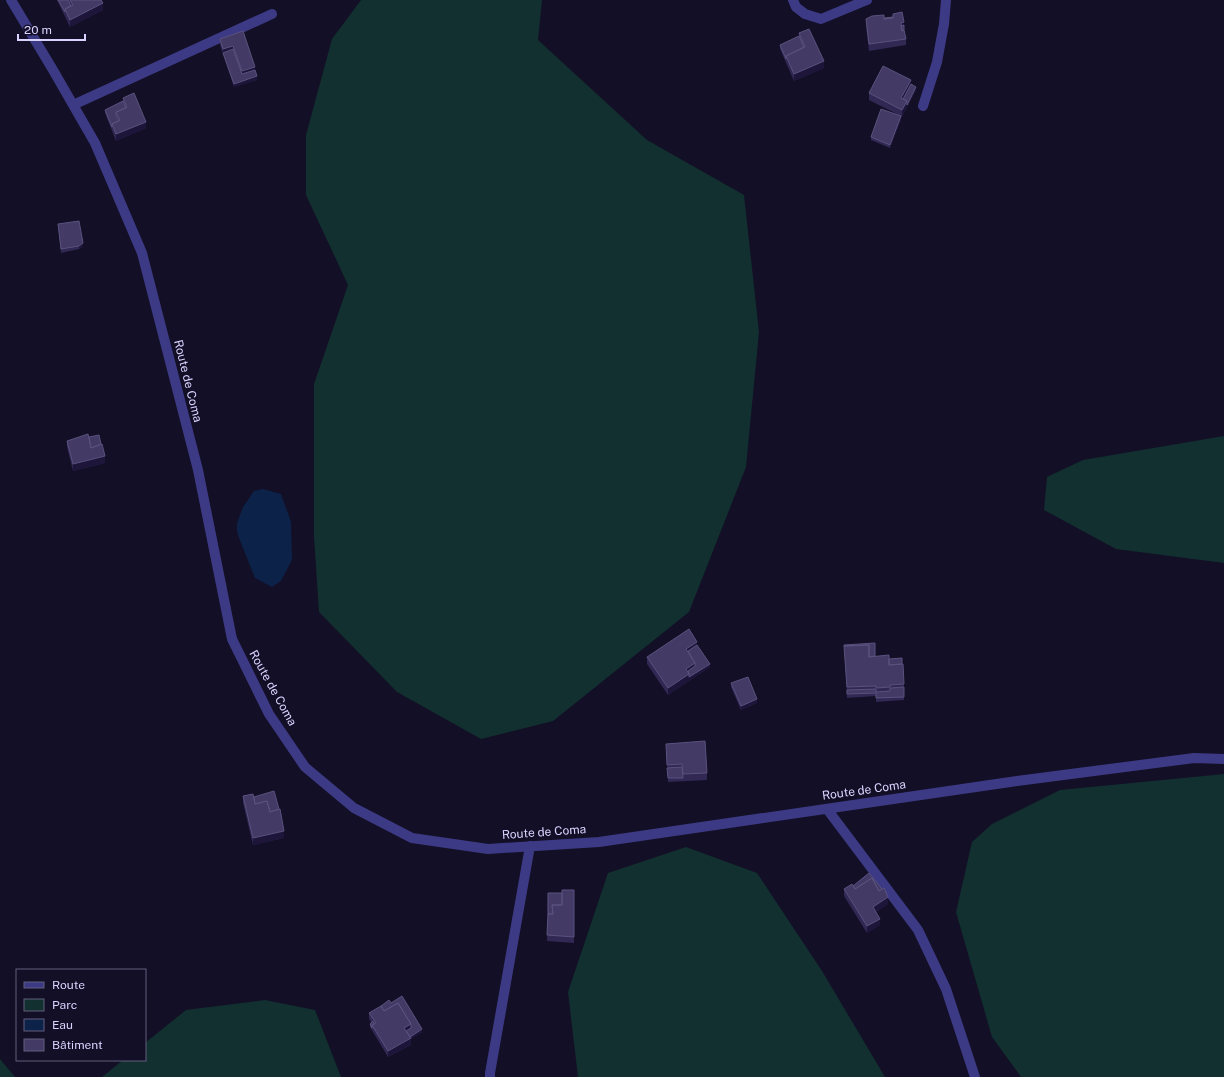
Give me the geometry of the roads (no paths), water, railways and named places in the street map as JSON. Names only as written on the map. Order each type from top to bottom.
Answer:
[{"type":"street","name":"Route de Coma","points":[[11,0],[50,63],[95,143],[142,253],[198,470],[232,638],[269,714],[305,767],[354,808],[412,838],[488,849],[599,842],[1016,781],[1194,758],[1224,759]]},
{"type":"street","points":[[793,0],[796,7],[804,14],[821,19],[867,0]]},
{"type":"street","points":[[923,106],[937,62],[944,24],[946,0]]},
{"type":"street","points":[[73,105],[272,14]]},
{"type":"street","points":[[827,809],[918,930],[946,989],[975,1077]]},
{"type":"street","points":[[489,1076],[530,846]]},
{"type":"water","points":[[263,489],[281,494],[291,522],[292,560],[281,581],[272,587],[255,578],[237,531],[237,523],[243,507],[254,491]]}]
